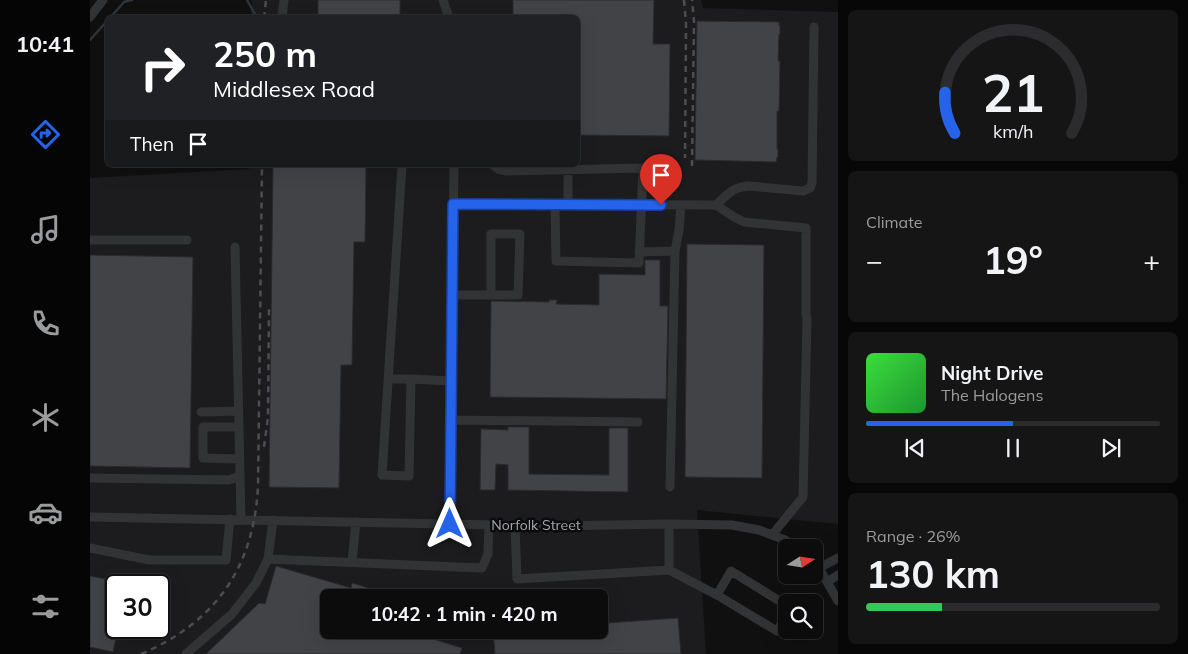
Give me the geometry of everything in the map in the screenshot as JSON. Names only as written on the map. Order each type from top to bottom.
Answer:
[{"type":"street","points":[[90,17],[103,0]]},
{"type":"street","points":[[282,15],[284,0]]},
{"type":"street","points":[[443,0],[448,15]]},
{"type":"street","points":[[716,206],[731,190],[741,186],[803,191],[810,188],[812,183],[814,27]]},
{"type":"street","points":[[402,167],[382,475],[408,476],[411,379]]},
{"type":"street","points":[[450,524],[450,381],[454,167]]},
{"type":"street","points":[[496,167],[507,171],[643,168],[639,262],[556,261],[555,204]]},
{"type":"street","points":[[568,170],[568,204]]},
{"type":"street","points":[[453,204],[716,206],[744,222],[806,228],[807,320],[803,497],[772,535]]},
{"type":"street","points":[[670,487],[675,251],[680,230],[681,205]]},
{"type":"street","points":[[452,296],[518,295],[520,234],[491,234],[491,295]]},
{"type":"street","points":[[90,240],[187,240]]},
{"type":"street","points":[[235,247],[241,520]]},
{"type":"street","points":[[639,252],[675,251]]},
{"type":"street","points":[[388,380],[450,381]]},
{"type":"street","points":[[201,412],[238,411]]},
{"type":"street","points":[[450,420],[638,422]]},
{"type":"street","points":[[239,427],[203,427],[203,458],[240,459]]},
{"type":"street","points":[[90,478],[230,480],[240,476]]},
{"type":"street","name":"Norfolk Street","points":[[90,517],[489,525],[732,525],[760,530],[782,539]]},
{"type":"street","points":[[90,548],[149,560],[226,560],[230,519]]},
{"type":"street","points":[[186,654],[232,614],[256,583],[268,559],[273,520]]},
{"type":"street","points":[[352,562],[356,522]]},
{"type":"street","points":[[668,524],[669,570]]},
{"type":"street","points":[[268,559],[482,568],[488,554],[489,525]]},
{"type":"street","points":[[515,525],[517,579],[669,570],[717,595],[777,631],[778,629]]},
{"type":"street","points":[[823,563],[838,558]]},
{"type":"street","points":[[717,595],[731,571],[778,600]]},
{"type":"street","points":[[827,582],[838,575]]},
{"type":"street","points":[[823,576],[838,601]]},
{"type":"shaded area","points":[[252,0],[701,0],[703,8],[838,12],[838,524],[697,510],[706,654],[90,654],[90,178],[249,169],[249,167],[580,167],[580,15],[251,15]]},
{"type":"building","points":[[318,0],[400,0],[400,15],[318,15]]},
{"type":"building","points":[[513,0],[654,0],[653,44],[670,44],[669,136],[580,135],[580,15],[513,15]]},
{"type":"building","points":[[697,21],[779,22],[779,111],[777,111],[778,157],[776,162],[695,160]]},
{"type":"building","points":[[273,167],[366,167],[365,242],[354,242],[352,365],[341,365],[339,488],[269,487]]},
{"type":"building","points":[[687,244],[764,245],[762,478],[685,477]]},
{"type":"building","points":[[90,255],[193,257],[190,468],[90,466]]},
{"type":"building","points":[[645,260],[660,260],[660,306],[668,306],[666,399],[490,397],[491,301],[549,302],[549,300],[557,300],[556,304],[599,305],[599,274],[645,275]]},
{"type":"building","points":[[508,427],[529,427],[529,474],[609,475],[609,428],[628,428],[628,492],[508,490],[508,465],[496,464],[495,490],[480,490],[481,429],[508,430]]},
{"type":"building","points":[[276,566],[351,588],[352,583],[372,589],[320,589],[320,639],[433,639],[462,648],[460,654],[206,654],[259,603],[265,604]]},
{"type":"building","points":[[90,576],[105,579],[105,639],[116,639],[113,652],[90,647]]},
{"type":"building","points":[[678,618],[681,654],[495,654],[494,639],[608,639],[608,623]]},
{"type":"waterway","points":[[113,15],[124,2],[132,0]]},
{"type":"waterway","points":[[247,0],[255,15]]},
{"type":"waterway","points":[[90,40],[105,23]]},
{"type":"railway","points":[[264,15],[266,0]]},
{"type":"railway","points":[[684,0],[686,24],[685,158]]},
{"type":"railway","points":[[692,0],[694,21],[692,166]]},
{"type":"railway","points":[[141,654],[167,641],[190,626],[210,608],[226,588],[239,566],[249,542],[255,515],[258,486],[262,167]]},
{"type":"railway","points":[[264,447],[268,417],[269,305]]},
{"type":"route","points":[[450,524],[453,204],[661,205]]}]
